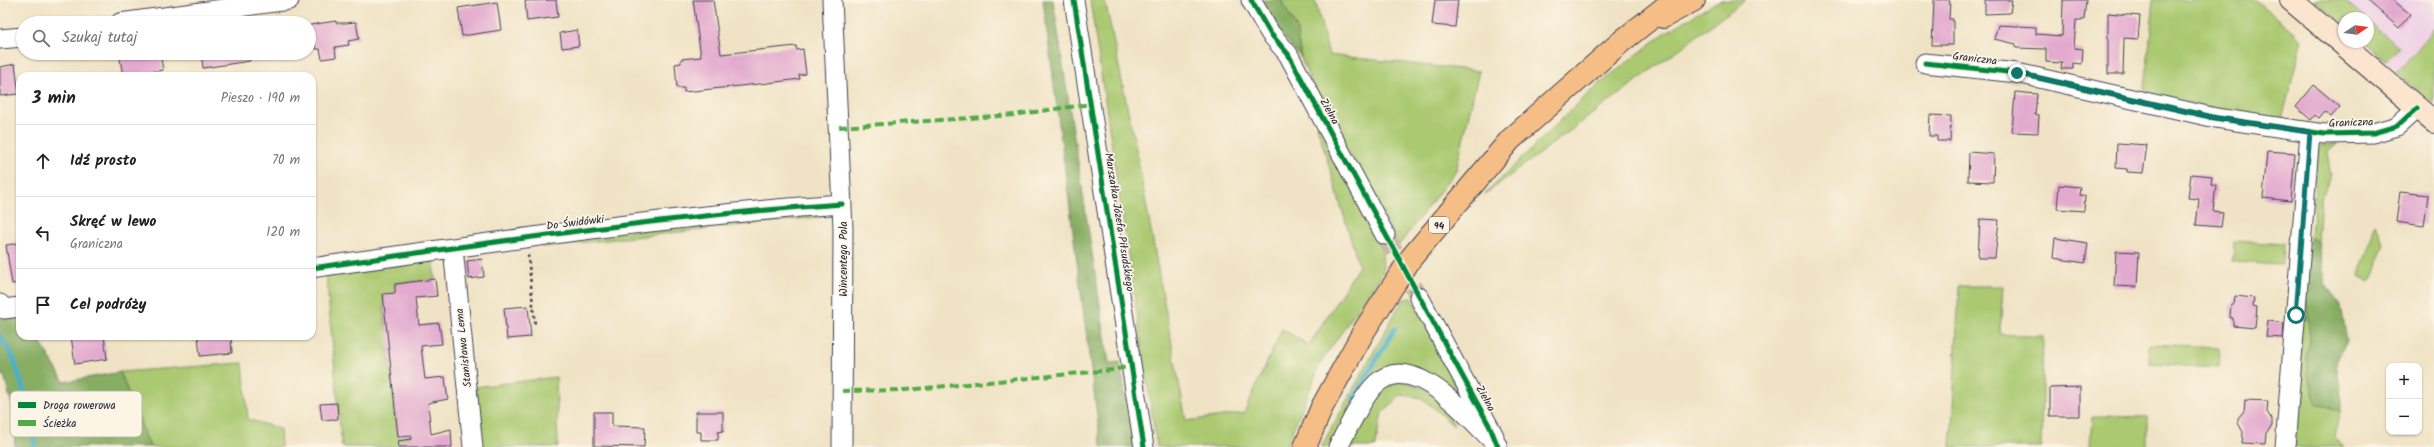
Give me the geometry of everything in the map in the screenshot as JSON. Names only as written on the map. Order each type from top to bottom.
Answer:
[{"type":"main road","name":"94","points":[[1305,447],[1322,406],[1364,331],[1411,258],[1510,140],[1622,41],[1674,0]]},
{"type":"main road","name":"94","points":[[1622,41],[1694,0]]},
{"type":"main road","points":[[2291,0],[2434,122]]},
{"type":"street","points":[[171,16],[289,0]]},
{"type":"street","name":"Wincentego Pola","points":[[832,0],[842,204],[842,447]]},
{"type":"street","name":"Marszałka Józefa Piłsudskiego","points":[[1074,0],[1144,447]]},
{"type":"street","name":"Zielna","points":[[1251,0],[1270,32],[1288,54],[1385,235]]},
{"type":"street","points":[[0,39],[16,37]]},
{"type":"street","name":"Graniczna","points":[[1925,63],[2017,73],[2216,118],[2310,132],[2373,133],[2397,126],[2417,108]]},
{"type":"street","points":[[2285,447],[2310,132]]},
{"type":"street","name":"Do Świdówki","points":[[316,267],[526,238],[733,213],[842,204]]},
{"type":"street","name":"Stanisława Lema","points":[[453,248],[473,447]]},
{"type":"street","name":"Zielna","points":[[1419,297],[1490,427],[1498,446]]},
{"type":"street","points":[[0,304],[4,309],[16,308]]},
{"type":"street","points":[[1338,447],[1375,384],[1387,376],[1401,374],[1415,376],[1430,383],[1498,446]]},
{"type":"path","points":[[526,238],[536,325]]},
{"type":"shaded area","points":[[2314,0],[2434,0],[2434,28],[2397,73],[2370,48],[2374,48],[2374,12],[2338,12],[2338,20]]},
{"type":"green space","points":[[1043,0],[1053,0],[1109,363],[1120,362],[1134,447],[1101,447]]},
{"type":"green space","points":[[1090,0],[1105,0],[1135,144],[1186,421],[1244,413],[1282,329],[1309,345],[1359,266],[1317,126],[1321,124],[1388,246],[1382,248],[1383,272],[1321,362],[1286,447],[1157,447]]},
{"type":"green space","points":[[1259,0],[1281,0],[1296,27],[1301,58],[1275,27]]},
{"type":"green space","points":[[1281,0],[1315,0],[1329,55],[1479,71],[1456,170],[1399,245],[1315,93],[1301,58],[1296,27]]},
{"type":"green space","points":[[1720,0],[1745,0],[1484,195],[1593,89],[1665,33]]},
{"type":"green space","points":[[2154,0],[2255,0],[2302,39],[2282,120],[2144,96]]},
{"type":"green space","points":[[2314,0],[2344,0],[2358,12],[2338,12],[2338,20]]},
{"type":"green space","points":[[2374,26],[2399,47],[2386,61],[2371,48],[2374,48]]},
{"type":"green space","points":[[2434,28],[2434,104],[2397,73]]},
{"type":"green space","points":[[2338,143],[2327,153],[2331,175],[2321,199],[2318,242],[2311,237],[2318,146]]},
{"type":"green space","points":[[836,208],[836,215],[542,247],[542,241]]},
{"type":"green space","points":[[2375,224],[2385,245],[2380,254],[2375,272],[2370,282],[2359,277]]},
{"type":"green space","points":[[2311,237],[2318,242],[2325,284],[2341,305],[2347,341],[2336,362],[2342,402],[2340,411],[2316,402],[2309,382],[2306,358],[2310,341],[2307,306],[2302,291]]},
{"type":"green space","points":[[2234,241],[2283,244],[2282,265],[2233,262]]},
{"type":"green space","points":[[433,261],[435,279],[395,284],[395,293],[383,295],[386,329],[399,328],[401,347],[388,349],[392,383],[405,382],[407,401],[394,402],[398,437],[411,436],[412,447],[342,447],[326,274]]},
{"type":"green space","points":[[1959,286],[2003,286],[2000,334],[2043,337],[2041,447],[1951,447]]},
{"type":"green space","points":[[2302,291],[2307,306],[2310,341],[2306,358],[2316,402],[2340,411],[2334,437],[2345,447],[2293,447]]},
{"type":"green space","points":[[1412,298],[1475,417],[1417,369],[1393,364],[1372,380],[1331,447],[1321,447],[1403,299]]},
{"type":"green space","points":[[16,316],[16,340],[39,340],[64,382],[120,372],[128,391],[10,391],[10,398],[4,375],[0,376],[0,319]]},
{"type":"green space","points":[[2149,344],[2220,347],[2219,368],[2149,364]]},
{"type":"green space","points":[[243,363],[248,419],[280,429],[281,447],[150,447],[142,427],[142,391],[128,391],[120,372]]},
{"type":"green space","points":[[556,377],[558,447],[481,447],[475,387]]},
{"type":"green space","points":[[1400,381],[1428,390],[1434,395],[1444,408],[1454,426],[1422,398],[1401,395],[1382,413],[1375,447],[1344,447],[1383,389]]},
{"type":"green space","points":[[2092,416],[2147,417],[2147,447],[2090,447]]},
{"type":"green space","points":[[142,427],[150,447],[15,447],[14,437],[142,437]]},
{"type":"building","points":[[556,0],[558,17],[527,21],[525,1]]},
{"type":"building","points":[[693,0],[713,0],[721,54],[796,46],[797,50],[803,49],[806,74],[799,75],[800,79],[768,83],[684,92],[684,88],[677,88],[675,64],[681,63],[681,59],[701,57]]},
{"type":"building","points":[[1435,0],[1458,0],[1455,27],[1432,25]]},
{"type":"building","points":[[1934,0],[1950,0],[1949,19],[1953,19],[1953,45],[1932,45]]},
{"type":"building","points":[[1985,0],[2012,0],[2010,13],[1985,14]]},
{"type":"building","points":[[2063,0],[2086,0],[2084,20],[2076,20],[2074,48],[2083,49],[2082,64],[2073,63],[2073,69],[2061,69],[2062,63],[2046,62],[2046,49],[2016,48],[2016,44],[1994,39],[1998,25],[2036,27],[2036,34],[2062,36]]},
{"type":"building","points":[[2367,0],[2393,0],[2410,14],[2399,28]]},
{"type":"building","points":[[497,2],[501,30],[462,36],[458,8]]},
{"type":"building","points":[[2108,13],[2140,16],[2138,39],[2124,38],[2123,74],[2108,74]]},
{"type":"building","points":[[336,21],[336,23],[356,22],[359,39],[348,41],[349,45],[335,47],[336,57],[322,59],[320,49],[316,49],[316,24]]},
{"type":"building","points":[[577,30],[579,46],[562,48],[560,33]]},
{"type":"building","points":[[120,60],[161,60],[163,70],[150,72],[122,72]]},
{"type":"building","points":[[202,60],[250,60],[250,61],[203,68]]},
{"type":"building","points":[[15,64],[16,94],[0,96],[0,67]]},
{"type":"building","points":[[2314,85],[2340,107],[2331,117],[2324,112],[2319,118],[2315,115],[2311,120],[2296,107]]},
{"type":"building","points":[[2015,92],[2037,94],[2035,115],[2039,115],[2038,133],[2012,132]]},
{"type":"building","points":[[1930,115],[1951,116],[1950,141],[1937,141],[1937,136],[1929,136]]},
{"type":"building","points":[[2117,143],[2147,145],[2143,173],[2127,172],[2127,169],[2116,168]]},
{"type":"building","points":[[2267,151],[2295,153],[2291,201],[2263,198]]},
{"type":"building","points":[[1969,152],[1994,154],[1993,182],[1968,181]]},
{"type":"building","points":[[2191,174],[2212,176],[2211,184],[2216,185],[2213,211],[2223,212],[2221,227],[2196,225],[2199,199],[2188,198]]},
{"type":"building","points":[[2059,185],[2080,187],[2079,195],[2085,196],[2084,211],[2057,209]]},
{"type":"building","points":[[2400,192],[2428,195],[2424,226],[2396,222]]},
{"type":"building","points":[[1980,219],[1999,220],[1995,258],[1978,258]]},
{"type":"building","points":[[2055,238],[2088,243],[2085,263],[2053,258]]},
{"type":"building","points":[[16,244],[16,284],[12,284],[6,245]]},
{"type":"building","points":[[2116,251],[2139,252],[2137,287],[2114,286]]},
{"type":"building","points":[[482,259],[484,277],[469,279],[467,261]]},
{"type":"building","points":[[435,279],[437,296],[416,298],[419,325],[439,323],[442,344],[421,346],[425,379],[445,377],[448,399],[428,403],[431,434],[451,429],[452,447],[399,447],[398,441],[411,439],[411,436],[398,437],[383,294],[395,293],[395,284]]},
{"type":"building","points":[[2235,296],[2254,298],[2253,306],[2257,307],[2255,328],[2233,326],[2233,318],[2230,318],[2231,304],[2234,304]]},
{"type":"building","points":[[528,306],[531,337],[507,339],[504,308]]},
{"type":"building","points":[[2268,321],[2284,323],[2283,338],[2266,337]]},
{"type":"building","points":[[72,340],[105,340],[107,359],[75,364]]},
{"type":"building","points":[[198,340],[231,340],[232,353],[200,356]]},
{"type":"building","points":[[2080,387],[2080,416],[2050,416],[2050,388]]},
{"type":"building","points":[[2245,400],[2268,401],[2267,412],[2272,420],[2272,426],[2266,433],[2265,444],[2242,443],[2243,432],[2238,423],[2238,418],[2244,411]]},
{"type":"building","points":[[337,403],[338,419],[322,420],[320,404]]},
{"type":"building","points":[[594,412],[612,412],[612,426],[645,427],[644,447],[594,446]]},
{"type":"building","points":[[696,412],[723,412],[723,431],[718,432],[718,440],[701,440],[701,432],[696,432]]},
{"type":"waterway","points":[[1353,399],[1395,328]]},
{"type":"waterway","points":[[0,336],[13,357],[24,391]]},
{"type":"waterway","points":[[33,437],[36,447]]},
{"type":"tunnel","points":[[1385,235],[1419,297]]},
{"type":"marked path","points":[[839,127],[1013,115],[1091,104]]},
{"type":"marked path","points":[[842,391],[905,390],[1112,370],[1132,366]]},
{"type":"cycle path","points":[[1074,0],[1144,447]]},
{"type":"cycle path","points":[[1251,0],[1270,33],[1288,54],[1490,427],[1498,447]]},
{"type":"cycle path","points":[[1925,63],[2017,73],[2216,118],[2325,134],[2373,133],[2397,126],[2417,108]]},
{"type":"cycle path","points":[[316,267],[643,223],[776,209],[842,204]]},
{"type":"route","points":[[2017,73],[2216,118],[2310,132],[2296,315]]}]
